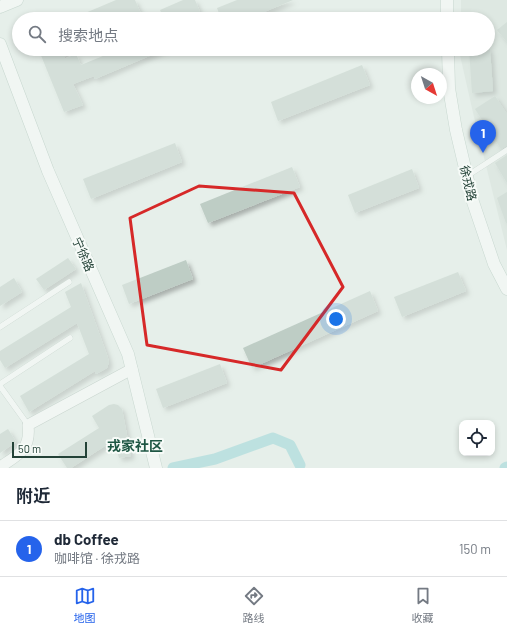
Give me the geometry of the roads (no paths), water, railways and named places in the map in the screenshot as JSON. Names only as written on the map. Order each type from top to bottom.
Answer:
[{"type":"street","points":[[0,7],[17,0]]},
{"type":"street","points":[[447,0],[447,12]]},
{"type":"street","name":"宁徐路","points":[[0,44],[48,171],[128,354],[156,465]]},
{"type":"street","name":"徐戎路","points":[[448,56],[449,88],[456,130],[472,202],[494,264],[507,289]]},
{"type":"street","points":[[0,467],[20,454],[26,447],[29,435],[28,426],[132,369]]},
{"type":"lane","points":[[467,176],[507,150]]},
{"type":"lane","points":[[0,327],[69,282]]},
{"type":"lane","points":[[28,426],[0,385],[70,338]]},
{"type":"waterway","points":[[173,468],[215,459],[273,438],[290,445],[300,465]]},
{"type":"place","name":"db Coffee","points":[[483,153]]},
{"type":"district","name":"戎家社区","points":[[135,445]]}]
